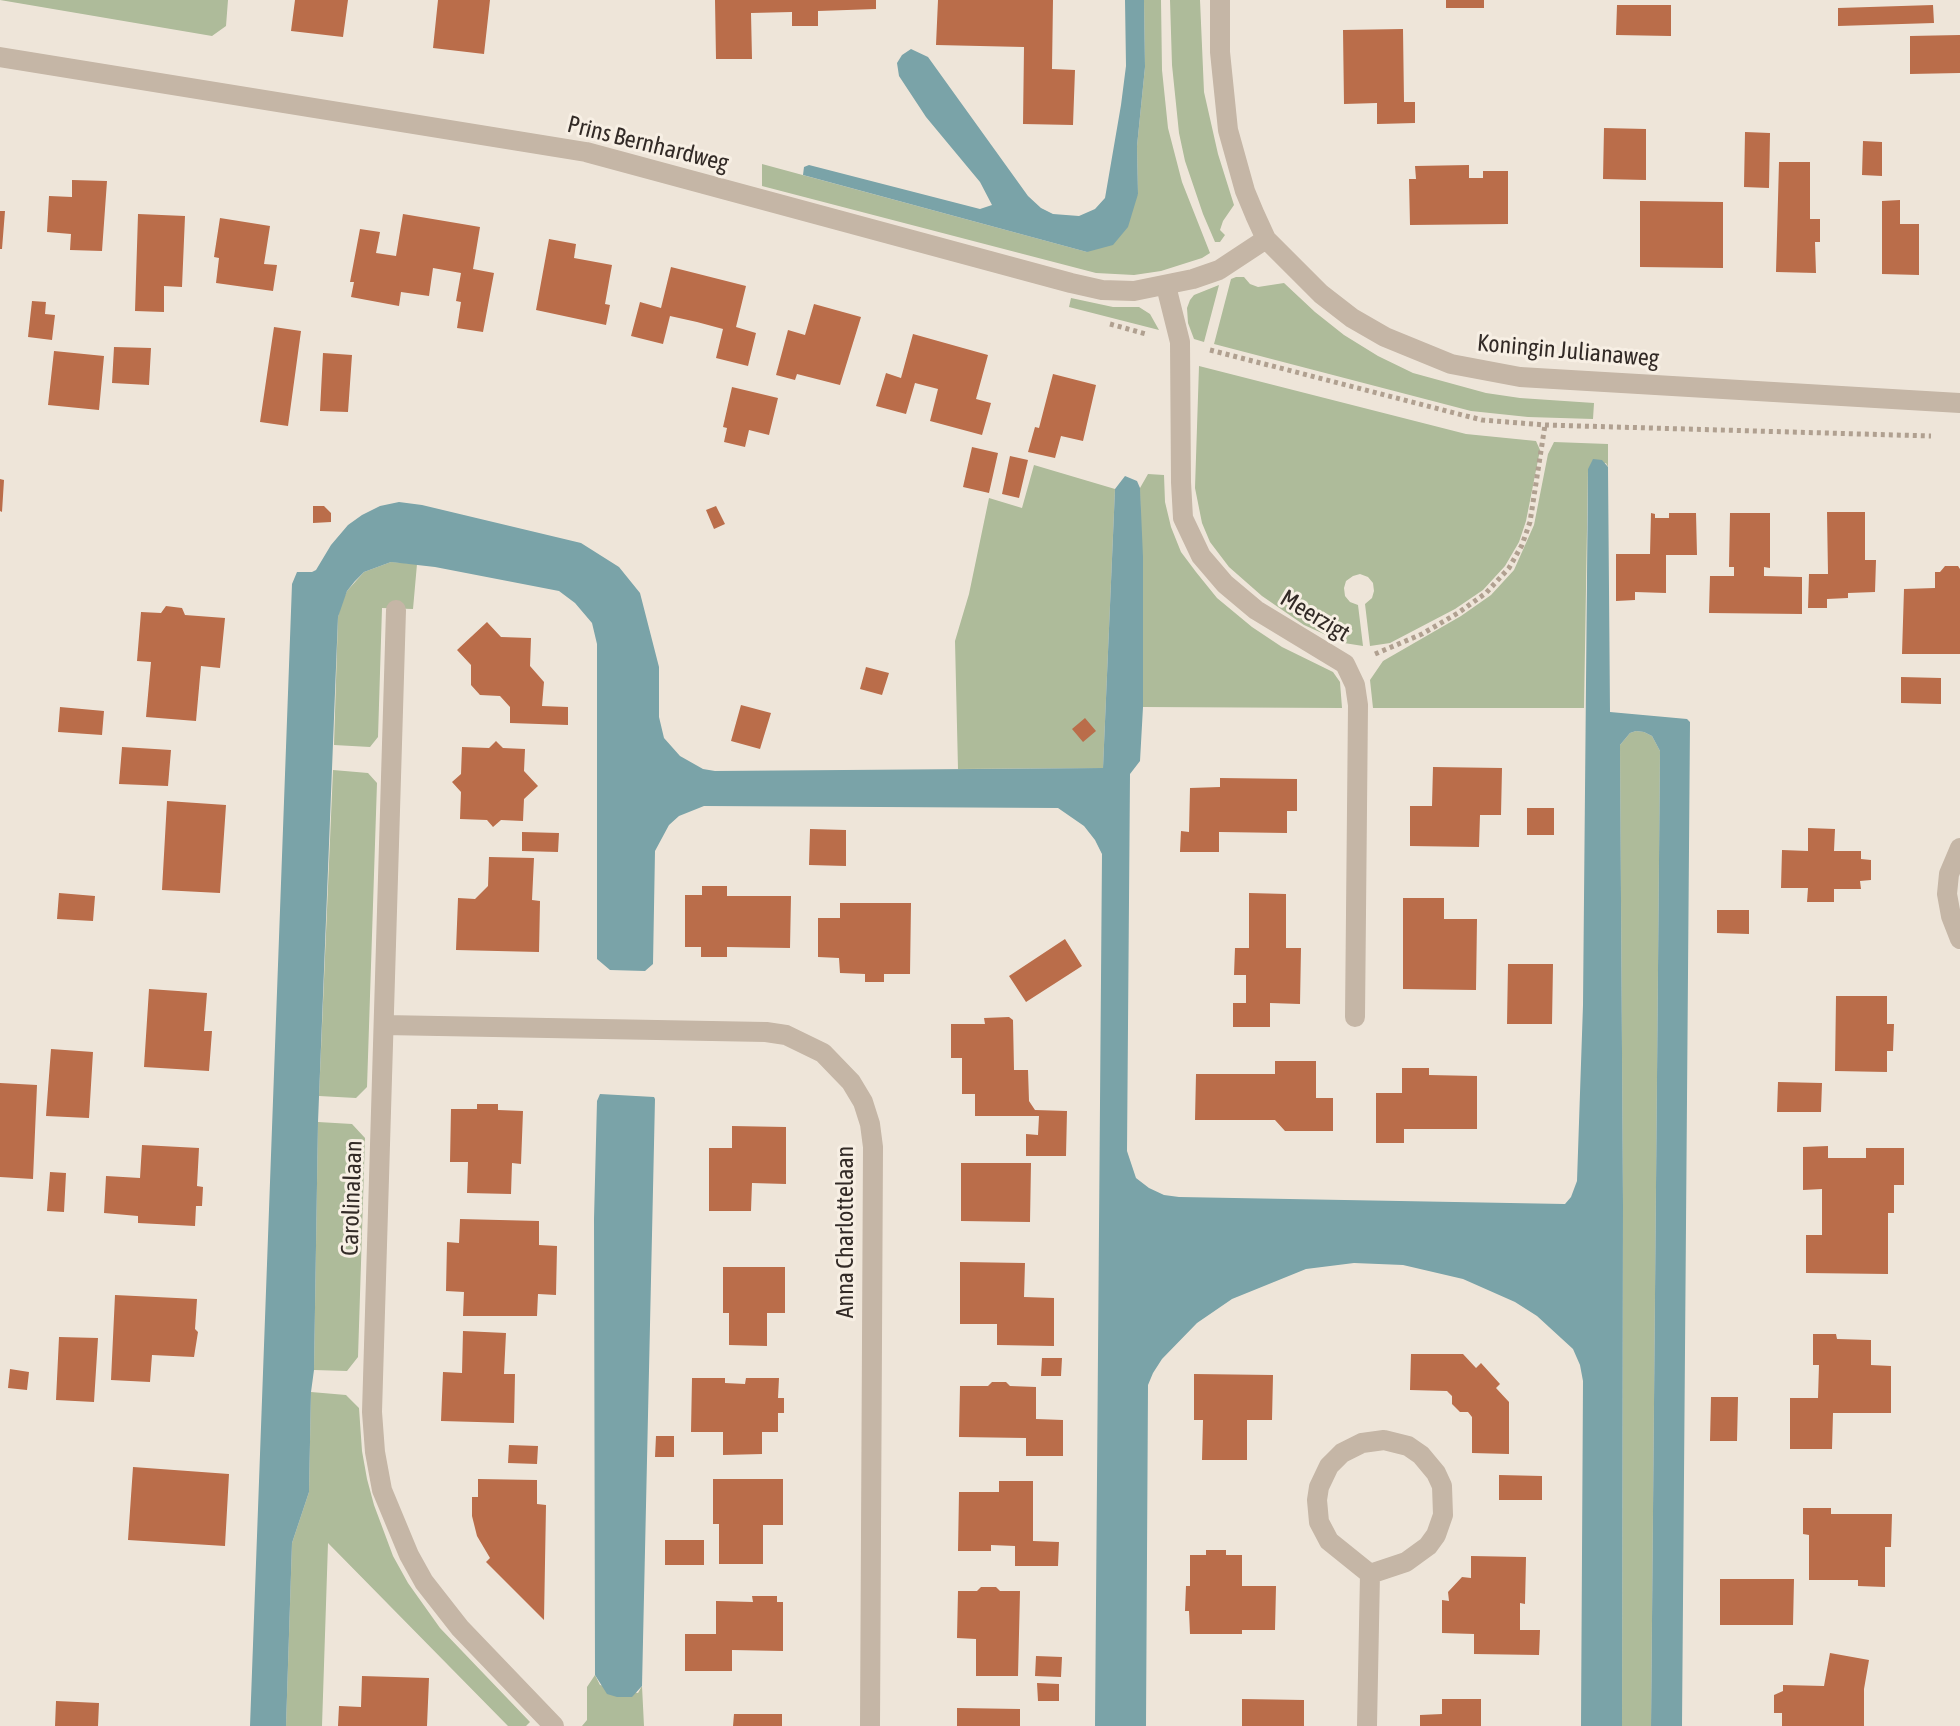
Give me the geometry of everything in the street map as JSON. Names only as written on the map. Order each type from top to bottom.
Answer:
[{"type":"street","name":"Koningin Julianaweg","points":[[1220,0],[1220,52],[1228,130],[1245,191],[1266,239],[1321,294],[1352,318],[1385,337],[1451,364],[1520,377],[1960,403]]},
{"type":"street","name":"Prins Bernhardweg","points":[[0,57],[586,152],[1071,283],[1113,290],[1134,291],[1166,286],[1219,270],[1266,239]]},
{"type":"street","name":"Meerzigt","points":[[1166,286],[1180,342],[1183,518],[1201,556],[1225,584],[1256,610],[1345,664],[1355,685],[1358,705],[1355,1017]]},
{"type":"street","name":"Carolinalaan","points":[[396,610],[372,1412],[382,1490],[409,1555],[441,1606],[554,1726]]},
{"type":"street","points":[[1960,848],[1949,874],[1947,894],[1960,939]]},
{"type":"street","name":"Anna Charlottelaan","points":[[384,1025],[766,1032],[786,1035],[823,1053],[851,1082],[866,1113],[873,1147],[870,1726]]},
{"type":"street","points":[[1384,1440],[1408,1446],[1421,1455],[1436,1473],[1442,1486],[1443,1515],[1436,1535],[1428,1546],[1406,1562],[1370,1574],[1329,1541],[1319,1522],[1317,1500],[1319,1487],[1329,1466],[1342,1453],[1362,1443],[1384,1440]]},
{"type":"street","points":[[1367,1726],[1370,1574]]},
{"type":"path","points":[[1345,664],[1422,634],[1458,613],[1498,581],[1522,545],[1530,522],[1545,425]]},
{"type":"green space","points":[[0,0],[228,0],[226,26],[212,36]]},
{"type":"green space","points":[[1144,0],[1161,0],[1162,70],[1168,128],[1182,182],[1210,253],[1202,258],[1161,271],[1134,275],[1096,273],[762,186],[762,164],[1087,252],[1138,194],[1137,146],[1145,67]]},
{"type":"green space","points":[[1170,0],[1200,0],[1204,92],[1234,205],[1223,221],[1220,230],[1225,235],[1220,242],[1215,242],[1203,214],[1179,133]]},
{"type":"green space","points":[[1244,277],[1258,287],[1284,283],[1344,335],[1413,373],[1486,393],[1594,403],[1593,419],[1471,411],[1214,344],[1231,279]]},
{"type":"green space","points":[[1219,285],[1204,342],[1194,339],[1188,323],[1190,300],[1194,295]]},
{"type":"green space","points":[[1071,298],[1113,307],[1139,307],[1150,314],[1159,330],[1069,307]]},
{"type":"green space","points":[[1199,366],[1466,434],[1536,441],[1540,450],[1526,521],[1519,542],[1505,566],[1483,590],[1455,609],[1390,643],[1370,646],[1365,604],[1372,598],[1373,583],[1360,574],[1346,581],[1344,588],[1345,596],[1358,605],[1363,646],[1344,643],[1304,625],[1262,596],[1229,567],[1210,542],[1202,523],[1195,488]]},
{"type":"green space","points":[[1554,442],[1608,444],[1608,467],[1606,463],[1588,469],[1584,708],[1373,708],[1370,680],[1383,661],[1461,616],[1491,595],[1514,570],[1534,525],[1548,454]]},
{"type":"green space","points":[[1034,465],[1115,489],[1103,768],[958,769],[955,641],[969,594],[989,498],[1022,508]]},
{"type":"green space","points":[[1148,474],[1164,475],[1165,502],[1181,552],[1217,598],[1282,647],[1333,672],[1340,682],[1342,708],[1143,707],[1140,488]]},
{"type":"green space","points":[[391,562],[417,564],[413,609],[382,608],[378,737],[370,747],[334,745],[341,604],[347,591],[364,572]]},
{"type":"green space","points":[[1636,731],[1652,736],[1660,751],[1651,1726],[1622,1726],[1620,745],[1630,733]]},
{"type":"green space","points":[[333,770],[368,773],[377,783],[367,1087],[356,1098],[319,1096]]},
{"type":"green space","points":[[318,1122],[352,1124],[365,1138],[358,1357],[347,1371],[314,1370]]},
{"type":"green space","points":[[311,1392],[346,1395],[359,1408],[367,1479],[393,1556],[440,1628],[530,1722],[526,1726],[508,1726],[328,1543],[322,1726],[286,1726],[292,1543],[309,1492]]},
{"type":"green space","points":[[595,1675],[600,1685],[638,1693],[642,1686],[644,1726],[582,1726],[587,1720],[587,1687]]},
{"type":"water","points":[[1125,0],[1144,0],[1145,67],[1137,146],[1138,194],[1128,227],[1113,245],[1087,252],[803,175],[804,167],[809,165],[980,209],[992,205],[980,182],[926,117],[899,76],[897,63],[911,49],[928,57],[1028,196],[1041,208],[1053,214],[1079,216],[1095,209],[1105,198],[1121,105],[1126,66]]},
{"type":"water","points":[[1593,459],[1602,460],[1608,467],[1610,712],[1687,719],[1690,722],[1682,1726],[1651,1726],[1660,751],[1652,736],[1636,731],[1630,733],[1620,745],[1622,1726],[1581,1726],[1583,1381],[1573,1349],[1537,1316],[1515,1302],[1463,1279],[1403,1265],[1354,1263],[1306,1269],[1232,1299],[1197,1323],[1162,1359],[1153,1373],[1148,1385],[1146,1726],[1095,1726],[1102,854],[1095,840],[1084,826],[1058,808],[704,806],[679,816],[669,825],[655,851],[653,964],[645,971],[610,970],[597,959],[597,644],[592,623],[575,603],[559,591],[435,567],[391,562],[364,572],[355,581],[347,591],[338,617],[318,1122],[309,1492],[292,1543],[286,1726],[250,1726],[292,584],[297,572],[316,570],[331,545],[348,525],[362,515],[380,506],[399,502],[581,543],[619,567],[640,593],[659,667],[659,717],[664,738],[680,756],[703,769],[1103,768],[1115,489],[1125,476],[1137,481],[1140,488],[1143,557],[1143,707],[1140,761],[1130,774],[1127,1151],[1136,1178],[1164,1195],[1179,1197],[1565,1204],[1577,1181],[1583,1005],[1588,469]]},
{"type":"water","points":[[600,1094],[655,1099],[642,1686],[632,1697],[607,1694],[595,1675],[594,1219],[597,1101]]},
{"type":"building","points":[[295,0],[348,0],[343,37],[291,31]]},
{"type":"building","points":[[438,0],[490,0],[484,54],[433,48]]},
{"type":"building","points":[[715,0],[876,0],[876,9],[818,11],[818,26],[792,26],[792,12],[751,13],[752,59],[716,59]]},
{"type":"building","points":[[938,0],[1053,0],[1052,69],[1075,70],[1073,125],[1023,124],[1024,47],[936,45]]},
{"type":"building","points":[[1446,0],[1484,0],[1484,8],[1446,8]]},
{"type":"building","points":[[1617,5],[1671,5],[1671,36],[1616,35]]},
{"type":"building","points":[[1933,5],[1934,23],[1838,26],[1838,8]]},
{"type":"building","points":[[1403,29],[1404,102],[1415,102],[1415,123],[1377,124],[1377,103],[1344,104],[1343,30]]},
{"type":"building","points":[[1960,35],[1960,73],[1910,74],[1910,36]]},
{"type":"building","points":[[1604,128],[1646,129],[1646,180],[1603,179]]},
{"type":"building","points":[[1745,132],[1770,133],[1769,188],[1744,187]]},
{"type":"building","points":[[1863,141],[1882,142],[1882,176],[1862,175]]},
{"type":"building","points":[[1779,162],[1810,162],[1810,219],[1820,219],[1820,242],[1815,242],[1816,273],[1776,272]]},
{"type":"building","points":[[1469,165],[1469,178],[1483,178],[1483,171],[1508,171],[1508,224],[1410,225],[1409,179],[1416,179],[1415,166]]},
{"type":"building","points":[[72,180],[107,181],[102,251],[70,250],[71,234],[47,232],[49,196],[72,197]]},
{"type":"building","points":[[1900,200],[1900,224],[1919,224],[1919,275],[1882,274],[1882,201]]},
{"type":"building","points":[[1640,201],[1723,202],[1723,268],[1640,267]]},
{"type":"building","points":[[0,211],[5,211],[2,249],[0,249]]},
{"type":"building","points":[[138,214],[185,216],[182,287],[164,286],[164,312],[135,311]]},
{"type":"building","points":[[403,214],[480,227],[473,269],[494,273],[483,332],[457,328],[461,302],[456,301],[461,273],[433,268],[429,296],[401,292],[399,306],[351,297],[354,282],[350,282],[360,229],[380,232],[376,253],[396,256]]},
{"type":"building","points":[[220,218],[270,226],[264,264],[277,265],[273,291],[216,283],[219,258],[214,257]]},
{"type":"building","points":[[549,239],[576,244],[574,258],[612,265],[605,304],[610,305],[606,325],[536,310]]},
{"type":"building","points":[[671,267],[746,286],[736,327],[756,333],[748,366],[716,358],[723,329],[697,322],[670,316],[663,344],[631,336],[640,302],[661,308]]},
{"type":"building","points":[[32,301],[46,302],[45,314],[55,315],[52,340],[28,337]]},
{"type":"building","points":[[814,304],[861,317],[840,385],[797,374],[795,380],[776,375],[788,330],[805,335]]},
{"type":"building","points":[[274,327],[301,331],[288,426],[260,422]]},
{"type":"building","points":[[913,334],[988,355],[976,399],[991,403],[982,435],[930,421],[938,389],[915,383],[906,414],[876,406],[886,373],[901,378]]},
{"type":"building","points":[[114,347],[151,348],[149,385],[112,383]]},
{"type":"building","points":[[54,351],[104,356],[99,410],[48,405]]},
{"type":"building","points":[[323,353],[352,355],[348,412],[320,411]]},
{"type":"building","points":[[1053,374],[1096,385],[1083,441],[1061,436],[1055,458],[1028,452],[1035,427],[1039,428]]},
{"type":"building","points":[[732,387],[778,398],[769,435],[749,430],[745,447],[724,442],[727,428],[723,427]]},
{"type":"building","points":[[972,447],[998,453],[989,493],[963,487]]},
{"type":"building","points":[[1010,456],[1028,460],[1019,498],[1002,494]]},
{"type":"building","points":[[0,479],[4,480],[2,512],[0,511]]},
{"type":"building","points":[[313,506],[324,506],[331,513],[331,522],[313,523]]},
{"type":"building","points":[[716,506],[725,524],[714,529],[706,510]]},
{"type":"building","points":[[1827,512],[1865,512],[1865,560],[1876,560],[1875,592],[1848,593],[1848,598],[1827,599],[1827,608],[1808,608],[1809,574],[1828,574]]},
{"type":"building","points":[[1651,513],[1655,514],[1655,518],[1669,518],[1669,513],[1696,513],[1697,555],[1666,555],[1666,593],[1635,592],[1635,600],[1616,601],[1616,554],[1650,554]]},
{"type":"building","points":[[1730,513],[1770,513],[1770,568],[1764,567],[1764,576],[1802,577],[1802,614],[1709,613],[1710,576],[1734,576],[1734,567],[1729,567]]},
{"type":"building","points":[[1945,566],[1958,566],[1960,569],[1960,654],[1902,654],[1904,589],[1935,588],[1935,572],[1940,572]]},
{"type":"building","points":[[166,606],[182,608],[185,615],[225,618],[220,668],[201,666],[196,721],[146,717],[151,662],[137,661],[141,612],[161,613]]},
{"type":"building","points":[[487,622],[501,637],[531,638],[530,666],[544,682],[542,706],[568,707],[568,725],[510,723],[510,707],[500,696],[480,695],[471,685],[471,665],[457,650]]},
{"type":"building","points":[[866,667],[889,673],[882,695],[860,689]]},
{"type":"building","points":[[1901,677],[1941,678],[1941,704],[1901,703]]},
{"type":"building","points":[[741,705],[771,713],[760,749],[731,741]]},
{"type":"building","points":[[60,707],[104,711],[102,735],[58,732]]},
{"type":"building","points":[[1085,718],[1096,731],[1083,742],[1072,729]]},
{"type":"building","points":[[496,741],[503,748],[525,749],[524,771],[538,786],[524,799],[523,821],[501,820],[493,827],[487,820],[460,819],[461,792],[452,782],[461,774],[462,747],[489,748]]},
{"type":"building","points":[[122,747],[171,750],[168,786],[119,784]]},
{"type":"building","points":[[1433,767],[1502,768],[1501,815],[1480,815],[1479,847],[1410,846],[1410,806],[1432,806]]},
{"type":"building","points":[[1220,778],[1297,779],[1297,811],[1287,811],[1287,833],[1219,832],[1219,852],[1180,852],[1181,831],[1189,832],[1190,788],[1220,787]]},
{"type":"building","points":[[167,801],[226,805],[220,893],[162,890]]},
{"type":"building","points":[[1527,808],[1554,808],[1554,835],[1527,835]]},
{"type":"building","points":[[1808,828],[1835,829],[1834,851],[1861,851],[1861,859],[1871,860],[1871,880],[1860,881],[1861,889],[1834,889],[1834,902],[1807,902],[1808,888],[1781,888],[1782,850],[1808,851]]},
{"type":"building","points":[[810,829],[846,830],[846,866],[809,865]]},
{"type":"building","points":[[522,832],[559,833],[558,852],[522,851]]},
{"type":"building","points":[[489,857],[534,858],[532,900],[540,901],[539,952],[456,950],[458,898],[475,899],[488,886]]},
{"type":"building","points":[[702,886],[727,886],[727,896],[791,896],[790,948],[727,947],[727,957],[701,957],[701,947],[685,947],[685,895],[702,895]]},
{"type":"building","points":[[59,893],[95,896],[93,921],[57,919]]},
{"type":"building","points":[[1249,893],[1286,894],[1286,948],[1301,948],[1300,1004],[1270,1003],[1270,1027],[1233,1027],[1233,1003],[1246,1003],[1246,975],[1234,975],[1235,948],[1249,948]]},
{"type":"building","points":[[1403,898],[1444,898],[1444,919],[1477,919],[1476,990],[1403,989]]},
{"type":"building","points":[[840,903],[911,903],[910,974],[884,974],[884,982],[865,982],[865,974],[840,973],[839,958],[818,957],[818,918],[840,918]]},
{"type":"building","points":[[1717,910],[1749,910],[1749,934],[1717,933]]},
{"type":"building","points":[[1065,939],[1082,966],[1026,1002],[1009,976]]},
{"type":"building","points":[[1508,964],[1553,964],[1552,1024],[1507,1024]]},
{"type":"building","points":[[149,989],[207,993],[204,1031],[212,1031],[209,1071],[144,1067]]},
{"type":"building","points":[[1836,996],[1887,996],[1887,1024],[1894,1024],[1893,1051],[1887,1051],[1887,1072],[1835,1071]]},
{"type":"building","points":[[1009,1017],[1013,1020],[1014,1070],[1028,1070],[1029,1101],[1035,1110],[1067,1111],[1066,1156],[1026,1156],[1026,1134],[1038,1135],[1039,1116],[975,1116],[975,1094],[962,1094],[962,1058],[951,1058],[951,1024],[985,1024],[984,1018]]},
{"type":"building","points":[[51,1049],[93,1052],[89,1118],[46,1116]]},
{"type":"building","points":[[1275,1061],[1316,1061],[1316,1098],[1333,1098],[1333,1131],[1285,1131],[1275,1120],[1195,1120],[1196,1074],[1275,1074]]},
{"type":"building","points":[[1402,1068],[1429,1068],[1429,1075],[1477,1076],[1477,1129],[1404,1129],[1404,1143],[1376,1143],[1376,1093],[1402,1093]]},
{"type":"building","points":[[1778,1082],[1822,1083],[1821,1112],[1777,1112]]},
{"type":"building","points":[[0,1083],[37,1085],[33,1179],[0,1177]]},
{"type":"building","points":[[477,1104],[498,1104],[498,1110],[523,1111],[521,1164],[512,1163],[511,1194],[467,1193],[468,1162],[450,1162],[451,1109],[477,1109]]},
{"type":"building","points":[[732,1126],[786,1127],[786,1184],[752,1183],[751,1211],[709,1211],[709,1148],[732,1148]]},
{"type":"building","points":[[142,1145],[199,1148],[197,1186],[203,1187],[202,1206],[196,1206],[195,1226],[138,1223],[138,1216],[104,1213],[106,1176],[140,1178]]},
{"type":"building","points":[[1828,1146],[1828,1158],[1866,1158],[1866,1148],[1904,1148],[1904,1185],[1894,1185],[1894,1213],[1888,1213],[1888,1274],[1806,1273],[1806,1235],[1822,1235],[1822,1189],[1803,1190],[1803,1147]]},
{"type":"building","points":[[961,1163],[1031,1163],[1030,1222],[961,1221]]},
{"type":"building","points":[[50,1172],[66,1173],[64,1212],[47,1211]]},
{"type":"building","points":[[460,1219],[539,1221],[539,1245],[557,1246],[556,1295],[538,1294],[537,1316],[463,1316],[464,1292],[446,1291],[447,1242],[459,1243]]},
{"type":"building","points":[[960,1262],[1025,1263],[1024,1297],[1054,1298],[1054,1346],[997,1345],[997,1324],[960,1324]]},
{"type":"building","points":[[723,1267],[785,1267],[785,1313],[767,1313],[767,1346],[729,1345],[729,1313],[723,1313]]},
{"type":"building","points":[[115,1295],[197,1299],[195,1329],[198,1332],[194,1357],[152,1355],[150,1382],[111,1380]]},
{"type":"building","points":[[463,1331],[506,1333],[504,1374],[515,1374],[514,1423],[441,1421],[443,1372],[462,1373]]},
{"type":"building","points":[[1813,1334],[1836,1334],[1837,1339],[1871,1340],[1871,1365],[1891,1366],[1891,1413],[1833,1413],[1832,1449],[1790,1449],[1790,1398],[1818,1398],[1819,1365],[1813,1365]]},
{"type":"building","points":[[59,1337],[98,1338],[94,1402],[56,1400]]},
{"type":"building","points":[[1411,1354],[1463,1354],[1476,1368],[1481,1363],[1500,1384],[1496,1388],[1509,1402],[1509,1454],[1472,1453],[1472,1417],[1452,1404],[1452,1396],[1447,1391],[1410,1390]]},
{"type":"building","points":[[1042,1358],[1062,1358],[1061,1376],[1041,1376]]},
{"type":"building","points":[[10,1369],[29,1372],[27,1390],[8,1388]]},
{"type":"building","points":[[1194,1374],[1273,1375],[1272,1420],[1247,1420],[1247,1460],[1202,1460],[1203,1420],[1194,1420]]},
{"type":"building","points":[[692,1378],[725,1378],[725,1383],[745,1384],[746,1378],[779,1378],[778,1398],[784,1398],[784,1413],[778,1413],[778,1432],[762,1432],[762,1454],[723,1455],[723,1432],[691,1432]]},
{"type":"building","points":[[992,1382],[1036,1387],[1036,1419],[1063,1420],[1063,1456],[1026,1456],[1026,1438],[959,1437],[960,1386],[988,1386]]},
{"type":"building","points":[[1711,1397],[1738,1397],[1737,1441],[1710,1441]]},
{"type":"building","points":[[656,1436],[674,1436],[674,1457],[655,1457]]},
{"type":"building","points":[[509,1445],[538,1446],[537,1464],[508,1463]]},
{"type":"building","points":[[133,1467],[229,1474],[225,1546],[128,1540]]},
{"type":"building","points":[[1499,1475],[1542,1476],[1542,1500],[1499,1500]]},
{"type":"building","points":[[478,1479],[537,1480],[537,1504],[546,1505],[544,1620],[486,1562],[490,1558],[477,1536],[472,1516],[472,1497],[478,1497]]},
{"type":"building","points":[[713,1479],[783,1479],[783,1525],[763,1525],[763,1564],[719,1564],[719,1524],[713,1524]]},
{"type":"building","points":[[999,1481],[1033,1481],[1033,1541],[1059,1542],[1058,1566],[1015,1566],[1015,1546],[991,1545],[991,1551],[958,1551],[959,1492],[999,1492]]},
{"type":"building","points":[[1803,1508],[1831,1508],[1831,1514],[1892,1514],[1891,1547],[1885,1547],[1885,1587],[1858,1586],[1858,1580],[1809,1580],[1809,1535],[1803,1534]]},
{"type":"building","points":[[665,1540],[704,1540],[704,1565],[665,1565]]},
{"type":"building","points":[[1206,1550],[1226,1550],[1226,1555],[1242,1555],[1242,1586],[1276,1586],[1275,1630],[1242,1630],[1242,1634],[1190,1634],[1189,1611],[1185,1611],[1186,1586],[1190,1586],[1190,1555],[1206,1555]]},
{"type":"building","points":[[1471,1556],[1526,1557],[1525,1604],[1520,1603],[1520,1630],[1540,1630],[1539,1655],[1474,1654],[1474,1634],[1442,1633],[1442,1600],[1449,1601],[1448,1592],[1462,1577],[1471,1578]]},
{"type":"building","points":[[1720,1579],[1794,1579],[1793,1625],[1720,1625]]},
{"type":"building","points":[[981,1587],[1020,1591],[1018,1676],[976,1676],[976,1639],[957,1638],[958,1591],[977,1591]]},
{"type":"building","points":[[752,1596],[777,1596],[777,1602],[783,1602],[783,1651],[732,1650],[732,1671],[685,1671],[685,1634],[716,1634],[716,1601],[753,1602]]},
{"type":"building","points":[[1830,1653],[1869,1660],[1864,1689],[1864,1726],[1782,1726],[1782,1713],[1774,1713],[1774,1695],[1783,1691],[1783,1685],[1824,1686]]},
{"type":"building","points":[[1036,1656],[1062,1657],[1061,1677],[1035,1676]]},
{"type":"building","points":[[362,1676],[429,1678],[427,1726],[338,1726],[339,1706],[361,1707]]},
{"type":"building","points":[[1037,1683],[1059,1684],[1059,1701],[1038,1701]]},
{"type":"building","points":[[1242,1699],[1304,1700],[1304,1726],[1242,1726]]},
{"type":"building","points":[[1442,1699],[1481,1699],[1481,1726],[1420,1726],[1420,1715],[1442,1714]]},
{"type":"building","points":[[56,1701],[99,1703],[98,1726],[55,1726]]},
{"type":"building","points":[[957,1708],[1020,1709],[1020,1726],[957,1726]]},
{"type":"building","points":[[734,1714],[782,1714],[782,1726],[733,1726]]}]
